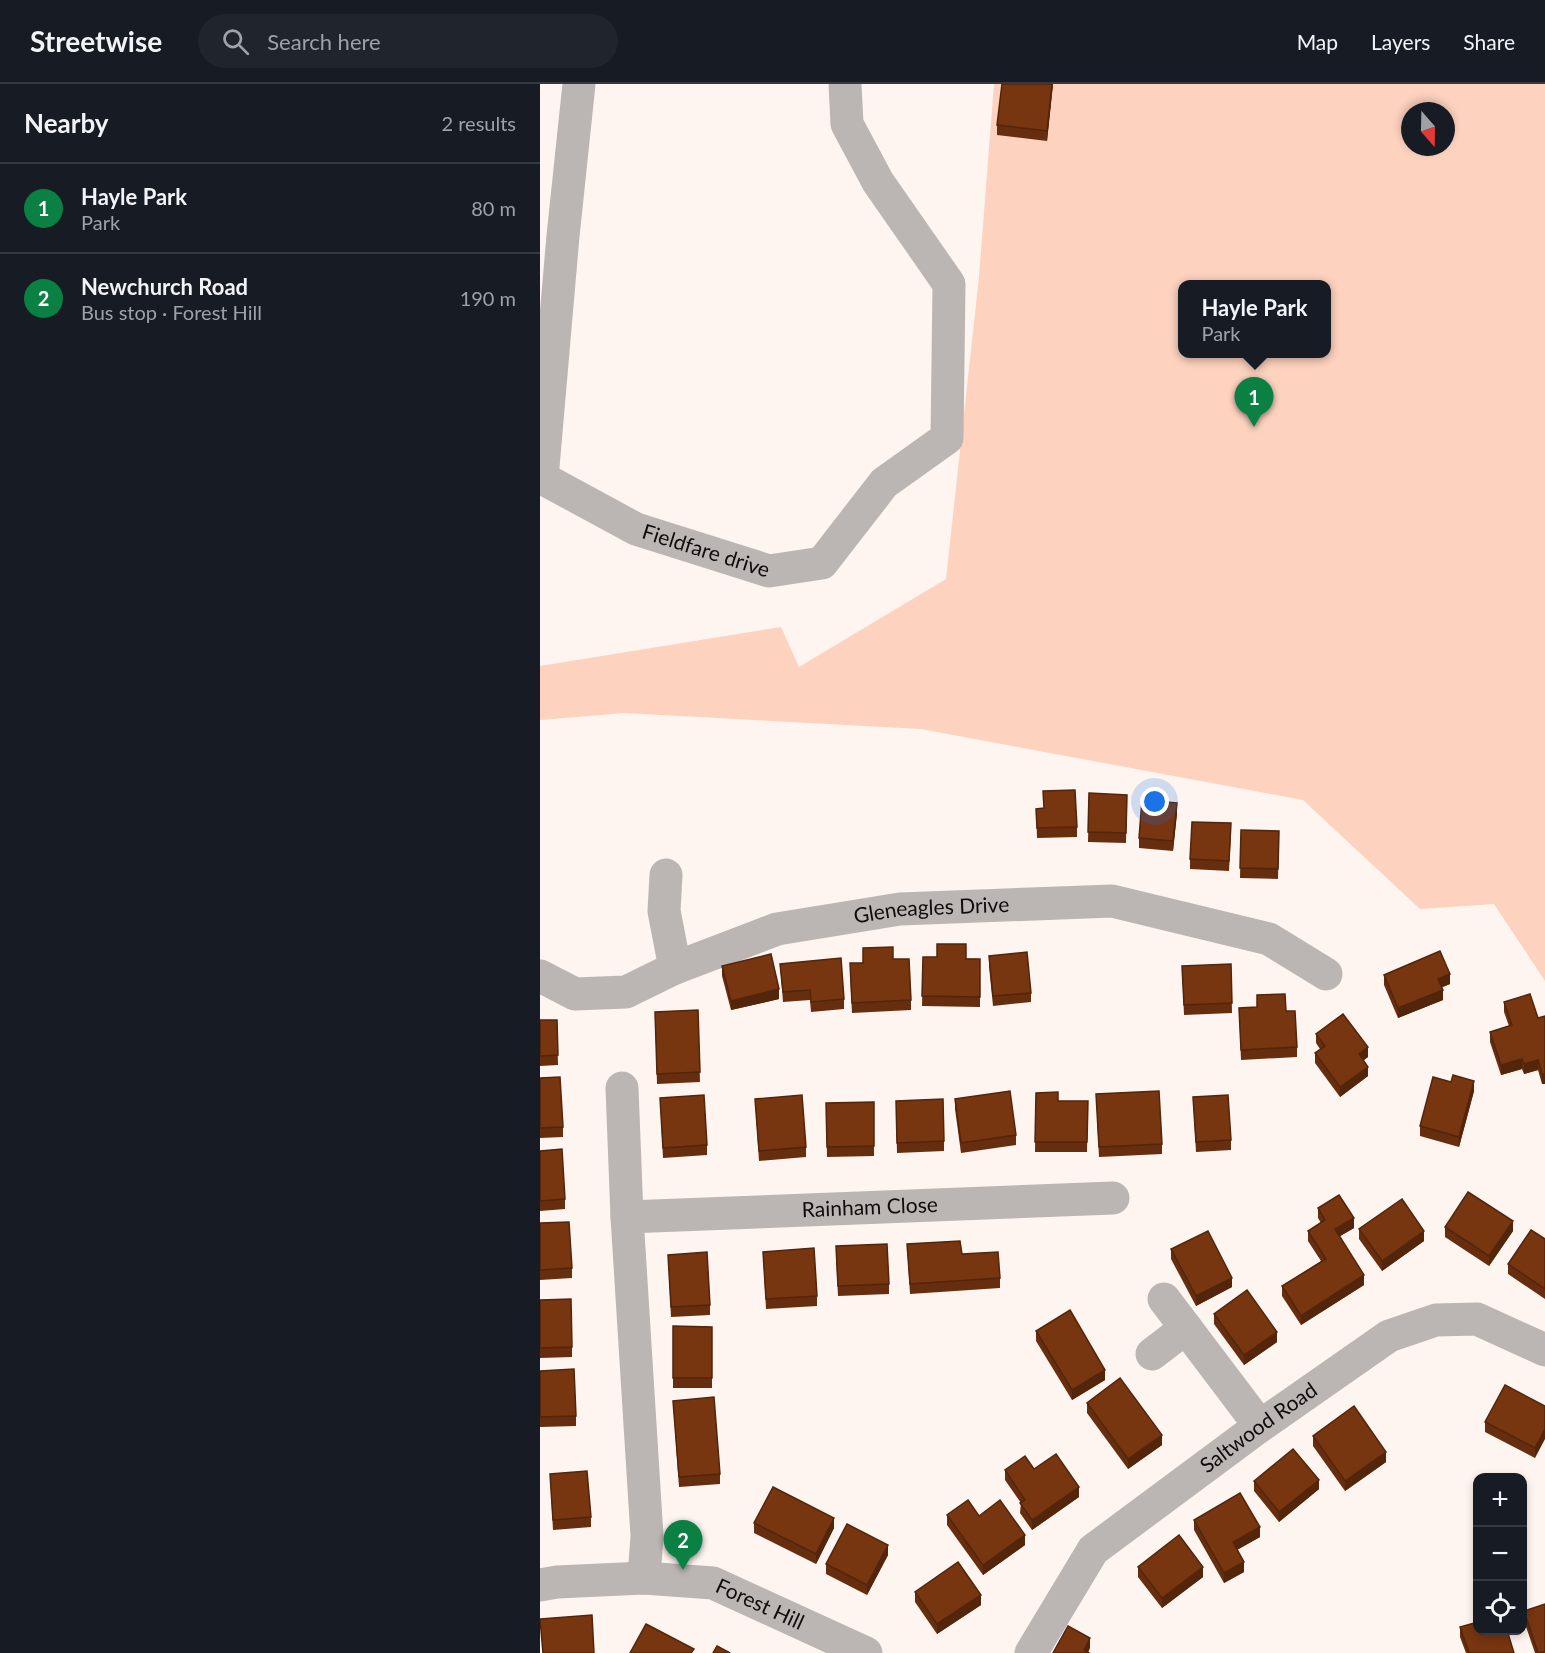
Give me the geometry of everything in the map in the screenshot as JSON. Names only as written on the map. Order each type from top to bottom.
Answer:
[{"type":"street","name":"Fieldfare drive","points":[[579,84],[541,479],[636,530],[769,571],[822,563],[884,483],[947,438],[949,284],[878,182],[847,124],[845,84]]},
{"type":"street","points":[[666,875],[664,912],[675,968]]},
{"type":"street","name":"Gleneagles Drive","points":[[540,976],[574,994],[626,992],[675,968],[777,929],[889,911],[1112,900],[1269,939],[1326,974]]},
{"type":"street","points":[[622,1088],[627,1216],[647,1536],[644,1578]]},
{"type":"street","name":"Rainham Close","points":[[627,1216],[1113,1198]]},
{"type":"street","points":[[1164,1299],[1260,1426]]},
{"type":"street","name":"Saltwood Road","points":[[1030,1653],[1093,1550],[1260,1426],[1389,1336],[1436,1320],[1477,1319],[1545,1350]]},
{"type":"street","points":[[1152,1354],[1186,1328]]},
{"type":"street","name":"Forest Hill","points":[[540,1585],[557,1582],[644,1578],[713,1583],[866,1653]]},
{"type":"shaded area","points":[[994,84],[1545,84],[1545,981],[1494,904],[1420,909],[1303,800],[921,729],[624,713],[540,720],[540,666],[781,627],[799,667],[946,579],[979,277]]},
{"type":"building","points":[[1002,84],[1052,84],[1047,131],[997,125]]},
{"type":"building","points":[[1075,790],[1077,827],[1037,828],[1036,809],[1044,808],[1043,791]]},
{"type":"building","points":[[1089,793],[1127,795],[1126,833],[1088,832]]},
{"type":"building","points":[[1142,800],[1177,803],[1173,841],[1139,838]]},
{"type":"building","points":[[1192,822],[1231,823],[1229,861],[1190,859]]},
{"type":"building","points":[[1241,830],[1279,831],[1278,869],[1240,868]]},
{"type":"building","points":[[937,944],[966,944],[966,959],[980,959],[980,997],[922,996],[923,957],[937,957]]},
{"type":"building","points":[[893,947],[893,959],[909,959],[911,1000],[852,1003],[850,963],[863,963],[863,948]]},
{"type":"building","points":[[1440,951],[1450,974],[1438,979],[1443,990],[1398,1008],[1384,975]]},
{"type":"building","points":[[1027,952],[1031,993],[993,996],[989,956]]},
{"type":"building","points":[[771,954],[779,989],[731,1001],[722,966]]},
{"type":"building","points":[[841,958],[844,999],[811,1002],[810,990],[783,992],[780,964]]},
{"type":"building","points":[[1231,964],[1232,1003],[1184,1005],[1182,966]]},
{"type":"building","points":[[1285,994],[1286,1011],[1295,1011],[1297,1047],[1241,1050],[1239,1008],[1257,1007],[1257,995]]},
{"type":"building","points":[[1530,994],[1538,1018],[1545,1016],[1545,1074],[1542,1074],[1538,1060],[1524,1064],[1522,1059],[1501,1065],[1490,1032],[1512,1025],[1504,1002]]},
{"type":"building","points":[[698,1010],[700,1072],[657,1074],[655,1012]]},
{"type":"building","points":[[1343,1014],[1368,1047],[1359,1054],[1368,1067],[1340,1087],[1315,1053],[1325,1046],[1316,1034]]},
{"type":"building","points":[[540,1020],[557,1020],[558,1055],[540,1056]]},
{"type":"building","points":[[1453,1075],[1474,1081],[1459,1137],[1420,1126],[1433,1077],[1451,1082]]},
{"type":"building","points":[[560,1077],[563,1127],[540,1128],[540,1078]]},
{"type":"building","points":[[1010,1091],[1016,1135],[961,1143],[955,1099]]},
{"type":"building","points":[[1159,1091],[1162,1144],[1099,1147],[1096,1094]]},
{"type":"building","points":[[1058,1092],[1058,1101],[1088,1101],[1087,1142],[1035,1142],[1036,1093]]},
{"type":"building","points":[[704,1095],[707,1145],[663,1148],[660,1098]]},
{"type":"building","points":[[802,1095],[806,1147],[759,1151],[755,1099]]},
{"type":"building","points":[[1228,1095],[1231,1140],[1196,1142],[1193,1097]]},
{"type":"building","points":[[943,1099],[944,1141],[897,1143],[896,1101]]},
{"type":"building","points":[[874,1102],[874,1146],[827,1147],[826,1103]]},
{"type":"building","points":[[562,1149],[565,1199],[540,1201],[540,1151]]},
{"type":"building","points":[[1468,1192],[1513,1221],[1489,1256],[1445,1227]]},
{"type":"building","points":[[1339,1195],[1354,1218],[1335,1229],[1364,1275],[1301,1316],[1282,1286],[1326,1259],[1308,1231],[1325,1220],[1318,1208]]},
{"type":"building","points":[[1402,1199],[1424,1231],[1382,1261],[1359,1229]]},
{"type":"building","points":[[569,1222],[572,1268],[540,1270],[540,1223]]},
{"type":"building","points":[[1531,1230],[1545,1239],[1545,1289],[1508,1264]]},
{"type":"building","points":[[1208,1231],[1232,1278],[1196,1296],[1171,1249]]},
{"type":"building","points":[[960,1241],[962,1254],[998,1252],[1000,1278],[910,1284],[907,1244]]},
{"type":"building","points":[[887,1244],[889,1284],[838,1286],[836,1246]]},
{"type":"building","points":[[814,1248],[817,1296],[766,1299],[763,1252]]},
{"type":"building","points":[[707,1252],[710,1305],[671,1307],[668,1255]]},
{"type":"building","points":[[1247,1290],[1277,1332],[1244,1355],[1214,1314]]},
{"type":"building","points":[[571,1299],[572,1347],[540,1348],[540,1300]]},
{"type":"building","points":[[1070,1310],[1105,1370],[1072,1390],[1036,1331]]},
{"type":"building","points":[[673,1326],[712,1327],[712,1378],[673,1378]]},
{"type":"building","points":[[574,1369],[576,1416],[540,1417],[540,1371]]},
{"type":"building","points":[[1120,1378],[1162,1435],[1128,1459],[1087,1403]]},
{"type":"building","points":[[1505,1385],[1545,1406],[1545,1429],[1535,1448],[1485,1422]]},
{"type":"building","points":[[714,1397],[720,1474],[679,1477],[673,1401]]},
{"type":"building","points":[[1354,1406],[1386,1452],[1345,1481],[1313,1436]]},
{"type":"building","points":[[1293,1449],[1319,1480],[1279,1512],[1254,1481]]},
{"type":"building","points":[[1056,1454],[1079,1487],[1032,1520],[1020,1503],[1025,1500],[1005,1470],[1025,1456],[1034,1469]]},
{"type":"building","points":[[587,1471],[591,1517],[553,1520],[550,1474]]},
{"type":"building","points":[[773,1487],[834,1518],[816,1554],[754,1523]]},
{"type":"building","points":[[1240,1493],[1260,1527],[1233,1542],[1244,1562],[1224,1573],[1194,1520]]},
{"type":"building","points":[[968,1500],[979,1516],[1000,1500],[1025,1535],[983,1565],[947,1515]]},
{"type":"building","points":[[847,1524],[888,1545],[867,1585],[826,1564]]},
{"type":"building","points":[[1179,1535],[1203,1567],[1162,1598],[1138,1567]]},
{"type":"building","points":[[958,1562],[981,1595],[937,1624],[915,1592]]},
{"type":"building","points":[[1545,1604],[1545,1652],[1538,1653],[1527,1620],[1527,1610]]},
{"type":"building","points":[[592,1615],[594,1653],[543,1653],[540,1619]]},
{"type":"building","points":[[1473,1623],[1473,1635],[1509,1635],[1514,1653],[1469,1653],[1460,1627]]},
{"type":"building","points":[[646,1624],[694,1649],[691,1653],[630,1653]]},
{"type":"building","points":[[1068,1626],[1090,1638],[1084,1650],[1089,1653],[1053,1653]]},
{"type":"building","points":[[717,1646],[730,1653],[713,1653]]},
{"type":"place","name":"Hayle Park","points":[[1254,427]]},
{"type":"place","name":"Newchurch Road","points":[[683,1570]]}]
